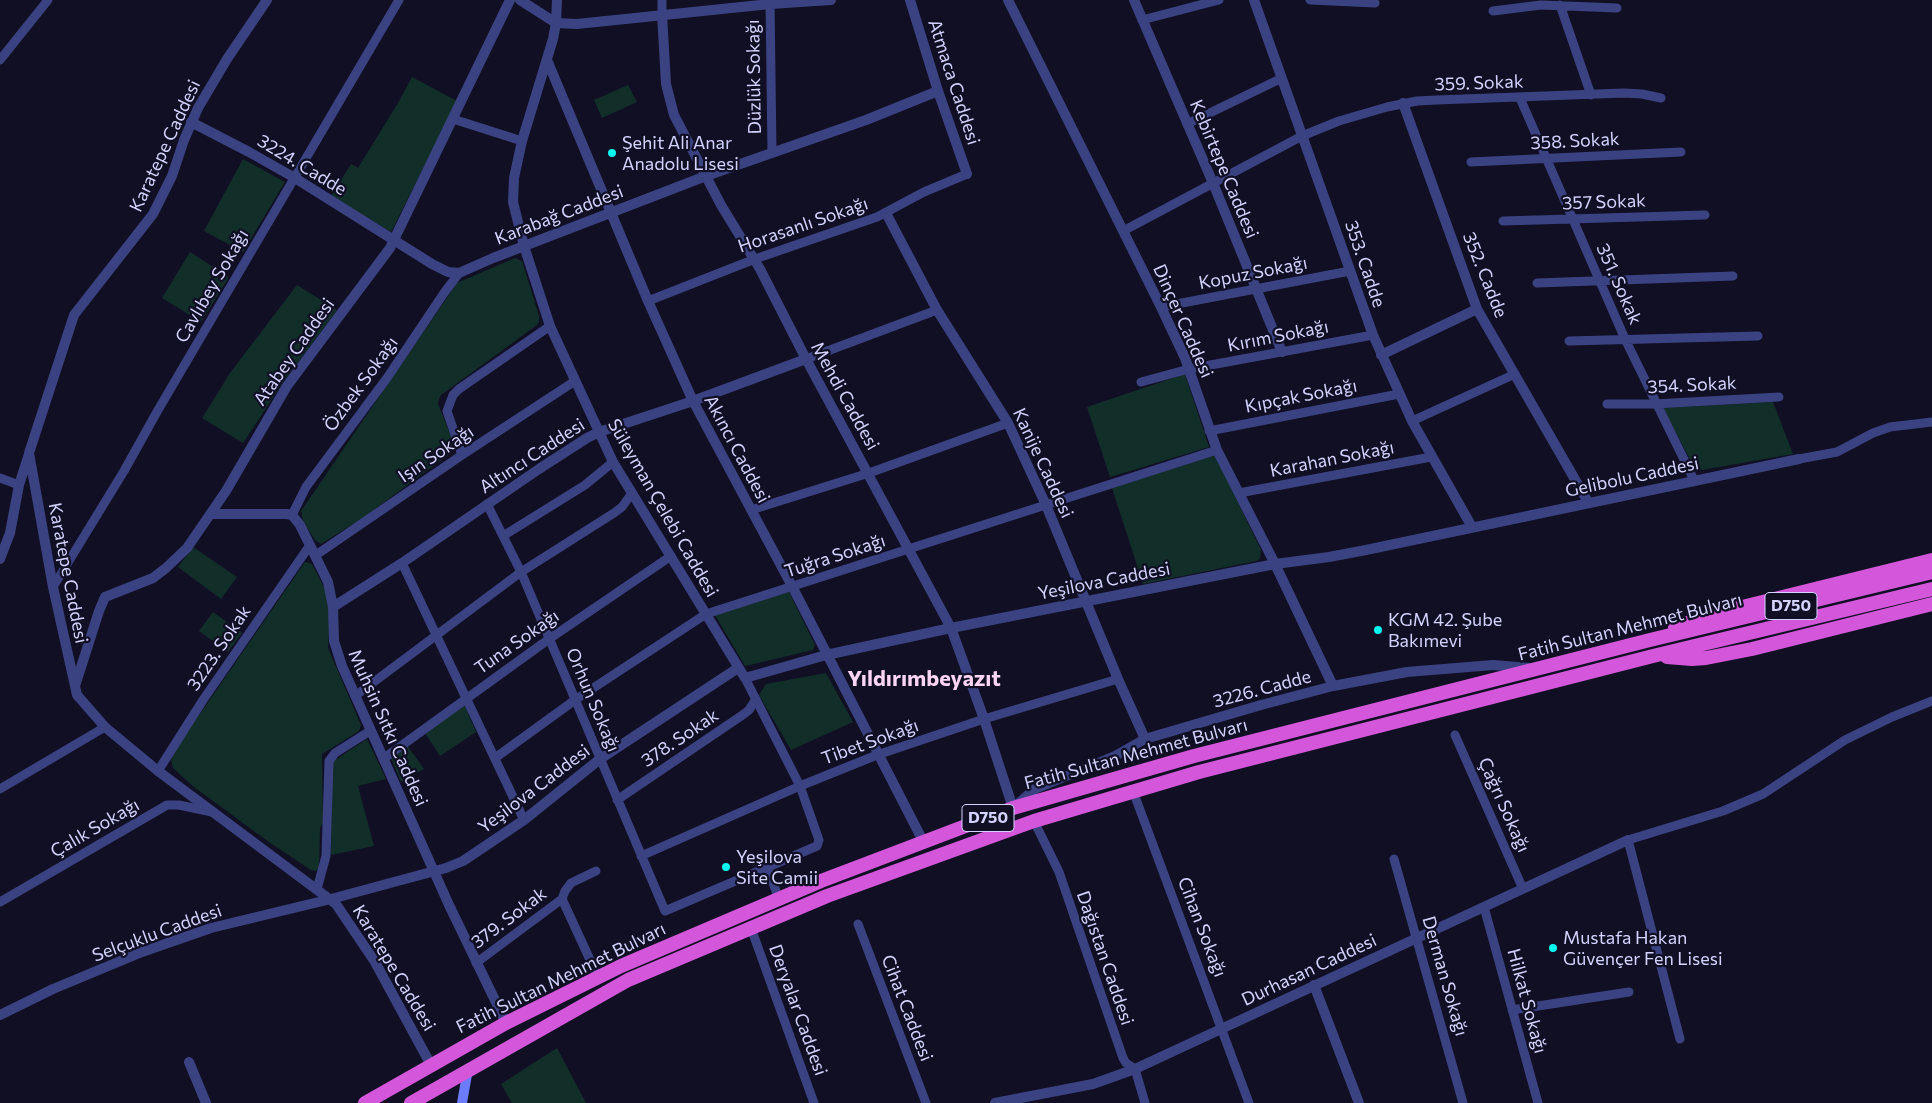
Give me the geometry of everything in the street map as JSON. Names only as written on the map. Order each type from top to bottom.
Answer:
[{"type":"highway","points":[[1650,640],[1678,626],[1722,612],[1932,560]]},
{"type":"highway","name":"Fatih Sultan Mehmet Bulvarı","points":[[365,1103],[506,1023],[621,966],[779,899],[1013,808],[1194,756],[1650,640],[1932,572]]},
{"type":"highway","name":"Fatih Sultan Mehmet Bulvarı","points":[[413,1102],[468,1069],[628,980],[827,896],[1034,821],[1133,790],[1199,772],[1653,656],[1932,589]]},
{"type":"highway","points":[[1653,656],[1692,659],[1706,658],[1932,604]]},
{"type":"main road","points":[[462,1103],[468,1069]]},
{"type":"street","points":[[0,60],[48,0]]},
{"type":"street","name":"Karatepe Caddesi","points":[[267,0],[227,59],[191,122],[172,176],[160,202],[146,225],[90,293],[72,320],[29,453],[53,587],[74,688],[83,703],[105,727],[158,771],[331,899],[345,915],[375,962],[431,1065]]},
{"type":"street","name":"Cavlıbey Sokağı","points":[[53,587],[124,471],[399,0]]},
{"type":"street","name":"Atabey Caddesi","points":[[74,688],[105,597],[142,583],[166,568],[187,548],[211,514],[287,386],[384,256],[394,240],[510,0]]},
{"type":"street","points":[[520,0],[556,23],[577,24],[770,2],[832,0]]},
{"type":"street","name":"Süleyman Çelebi Caddesi","points":[[557,0],[556,23],[547,60],[522,141],[512,190],[513,202],[524,246],[550,326],[598,432],[613,462],[745,678],[800,786],[819,840],[816,846],[767,867]]},
{"type":"street","name":"Mehdi Caddesi","points":[[662,0],[666,84],[670,105],[721,205],[754,259],[951,628],[984,719],[1013,808]]},
{"type":"street","name":"Atmaca Caddesi","points":[[910,0],[938,91],[967,174]]},
{"type":"street","name":"Dinçer Caddesi","points":[[1008,0],[1161,308],[1189,369],[1217,450],[1275,564],[1333,686]]},
{"type":"street","name":"Kebirtepe Caddesi","points":[[1134,0],[1214,183],[1282,352]]},
{"type":"street","points":[[1142,20],[1219,0]]},
{"type":"street","name":"353. Cadde","points":[[1254,0],[1372,335],[1412,422],[1472,527]]},
{"type":"street","points":[[1310,0],[1375,2]]},
{"type":"street","name":"Düzlük Sokağı","points":[[770,2],[772,153]]},
{"type":"street","points":[[1493,11],[1560,5],[1617,8]]},
{"type":"street","points":[[1560,5],[1591,94]]},
{"type":"street","name":"Akıncı Caddesi","points":[[547,60],[648,301],[693,401],[792,586],[923,842]]},
{"type":"street","points":[[1187,124],[1282,78]]},
{"type":"street","name":"Karabağ Caddesi","points":[[460,273],[611,212],[706,176],[866,120],[938,91]]},
{"type":"street","name":"359. Sokak","points":[[1123,232],[1302,136],[1339,121],[1403,103],[1591,94],[1642,94],[1661,98]]},
{"type":"street","name":"351. Sokak","points":[[1520,98],[1625,339],[1655,404],[1694,480]]},
{"type":"street","name":"352. Cadde","points":[[1403,103],[1477,309],[1588,502]]},
{"type":"street","points":[[453,119],[522,141]]},
{"type":"street","name":"3224. Cadde","points":[[191,122],[295,178],[394,240]]},
{"type":"street","name":"358. Sokak","points":[[1471,162],[1681,152]]},
{"type":"street","name":"Horasanlı Sokağı","points":[[648,301],[754,259],[886,214],[924,192],[967,174]]},
{"type":"street","name":"Kanije Caddesi","points":[[886,214],[938,310],[1008,423],[1046,505],[1145,739]]},
{"type":"street","name":"357 Sokak","points":[[1503,221],[1705,215]]},
{"type":"street","points":[[394,240],[443,270],[460,273]]},
{"type":"street","name":"Kopuz Sokağı","points":[[1161,308],[1350,271]]},
{"type":"street","name":"Özbek Sokağı","points":[[292,515],[306,487],[387,378],[444,293],[460,273]]},
{"type":"street","points":[[1536,283],[1734,276]]},
{"type":"street","points":[[1381,355],[1477,309]]},
{"type":"street","name":"Altıncı Caddesi","points":[[333,607],[402,563],[539,469],[598,432],[693,401],[938,310]]},
{"type":"street","points":[[462,455],[448,411],[452,396],[459,389],[550,326]]},
{"type":"street","name":"Kırım Sokağı","points":[[1141,382],[1189,369],[1372,335]]},
{"type":"street","points":[[1569,341],[1758,336]]},
{"type":"street","points":[[1412,422],[1515,374]]},
{"type":"street","name":"Işın Sokağı","points":[[316,555],[462,455],[575,382]]},
{"type":"street","name":"Kıpçak Sokağı","points":[[1209,431],[1399,394]]},
{"type":"street","name":"354. Sokak","points":[[1607,404],[1655,404],[1779,397]]},
{"type":"street","points":[[1799,459],[1837,452],[1874,433],[1890,428],[1932,422]]},
{"type":"street","points":[[751,510],[869,473],[1008,423]]},
{"type":"street","name":"Tuğra Sokağı","points":[[495,758],[575,700],[706,614],[1217,450]]},
{"type":"street","points":[[0,559],[10,534],[29,453]]},
{"type":"street","name":"Karahan Sokağı","points":[[1239,493],[1431,457]]},
{"type":"street","name":"Gelibolu Caddesi","points":[[1472,527],[1799,459]]},
{"type":"street","points":[[503,536],[585,485],[613,462]]},
{"type":"street","points":[[0,478],[20,486]]},
{"type":"street","points":[[355,696],[521,572],[614,513],[622,507],[632,493]]},
{"type":"street","name":"Orhun Sokağı","points":[[487,504],[521,572],[665,911],[767,867]]},
{"type":"street","points":[[211,514],[292,515]]},
{"type":"street","name":"Muhsin Sıtkı Caddesi","points":[[292,515],[300,525],[328,582],[333,607],[334,640],[337,654],[476,963],[506,1023]]},
{"type":"street","name":"Yeşilova Caddesi","points":[[745,678],[826,655],[951,628],[1275,564],[1341,555],[1472,527]]},
{"type":"street","name":"3223. Sokak","points":[[158,771],[203,700],[310,545]]},
{"type":"street","name":"Tuna Sokağı","points":[[383,759],[466,697],[671,556]]},
{"type":"street","points":[[402,563],[524,820]]},
{"type":"street","name":"3226. Cadde","points":[[1013,808],[1036,789],[1115,756],[1145,739],[1333,686],[1400,673],[1461,666],[1493,665],[1538,669]]},
{"type":"street","name":"Yeşilova Caddesi","points":[[331,899],[434,871],[463,861],[524,820],[600,759],[738,668]]},
{"type":"street","name":"Tibet Sokağı","points":[[641,856],[877,754],[1118,678]]},
{"type":"street","name":"378. Sokak","points":[[617,800],[744,714],[756,699]]},
{"type":"street","points":[[1680,1039],[1628,840],[1723,811],[1763,794],[1845,740],[1892,717],[1932,701]]},
{"type":"street","points":[[0,789],[105,727]]},
{"type":"street","points":[[317,889],[326,856],[329,761],[335,753],[370,731]]},
{"type":"street","name":"Çağrı Sokağı","points":[[1455,735],[1523,889]]},
{"type":"street","name":"Cihan Sokağı","points":[[1133,790],[1249,1103]]},
{"type":"street","name":"Çalık Sokağı","points":[[0,902],[167,805],[179,805],[212,812]]},
{"type":"street","name":"Dağıstan Caddesi","points":[[1034,821],[1058,872],[1123,1058],[1126,1063],[1135,1069],[1145,1103]]},
{"type":"street","name":"Durhasan Caddesi","points":[[995,1103],[1034,1099],[1093,1084],[1135,1069],[1628,840]]},
{"type":"street","name":"Derman Sokağı","points":[[1394,859],[1463,1103]]},
{"type":"street","points":[[767,867],[779,899]]},
{"type":"street","points":[[596,870],[571,883],[565,891],[562,900],[598,977]]},
{"type":"street","name":"Selçuklu Caddesi","points":[[0,1015],[53,989],[203,931],[331,899]]},
{"type":"street","name":"379. Sokak","points":[[476,963],[562,900]]},
{"type":"street","name":"Hilkat Sokağı","points":[[1484,907],[1538,1103]]},
{"type":"street","name":"Cihat Caddesi","points":[[858,924],[926,1103]]},
{"type":"street","name":"Deryalar Caddesi","points":[[751,928],[814,1103]]},
{"type":"street","points":[[1314,985],[1359,1103]]},
{"type":"street","points":[[1512,1010],[1629,992]]},
{"type":"street","points":[[189,1062],[206,1103]]},
{"type":"green space","points":[[412,77],[457,101],[391,232],[331,196],[351,164],[358,168]]},
{"type":"green space","points":[[628,85],[637,102],[602,118],[594,100]]},
{"type":"green space","points":[[243,159],[285,182],[243,252],[204,231]]},
{"type":"green space","points":[[190,252],[229,277],[201,322],[162,298]]},
{"type":"green space","points":[[515,258],[522,261],[539,316],[539,322],[441,395],[438,404],[455,446],[451,453],[364,517],[321,544],[315,540],[303,521],[301,511],[457,283]]},
{"type":"green space","points":[[297,285],[337,310],[284,381],[243,443],[202,418],[230,373]]},
{"type":"green space","points":[[1185,374],[1209,447],[1110,477],[1087,407]]},
{"type":"green space","points":[[1773,402],[1793,454],[1696,471],[1663,408]]},
{"type":"green space","points":[[1215,455],[1261,550],[1260,559],[1143,584],[1112,488]]},
{"type":"green space","points":[[193,547],[237,577],[221,599],[178,567]]},
{"type":"green space","points":[[305,562],[312,564],[325,589],[330,617],[328,648],[361,725],[359,731],[322,754],[323,823],[320,828],[319,868],[316,871],[311,870],[266,840],[194,787],[173,768],[171,760],[175,750]]},
{"type":"green space","points":[[789,592],[815,645],[813,650],[745,666],[715,615]]},
{"type":"green space","points":[[213,612],[242,633],[228,652],[199,631]]},
{"type":"green space","points":[[826,673],[853,722],[791,750],[759,695],[766,684]]},
{"type":"green space","points":[[464,704],[476,732],[440,756],[425,733]]},
{"type":"green space","points":[[367,739],[386,779],[358,786],[374,846],[331,855],[332,762]]},
{"type":"green space","points":[[407,745],[424,769],[401,782],[391,758]]},
{"type":"green space","points":[[557,1048],[586,1103],[512,1103],[501,1084]]},
{"type":"place","name":"Şehit Ali Anar Anadolu Lisesi","points":[[612,153]]},
{"type":"place","name":"KGM 42. Şube Bakımevi","points":[[1378,630]]},
{"type":"place","name":"Yeşilova Site Camii","points":[[726,867]]},
{"type":"place","name":"Mustafa Hakan Güvençer Fen Lisesi","points":[[1553,948]]},
{"type":"district","name":"Yıldırımbeyazıt","points":[[924,679]]}]
